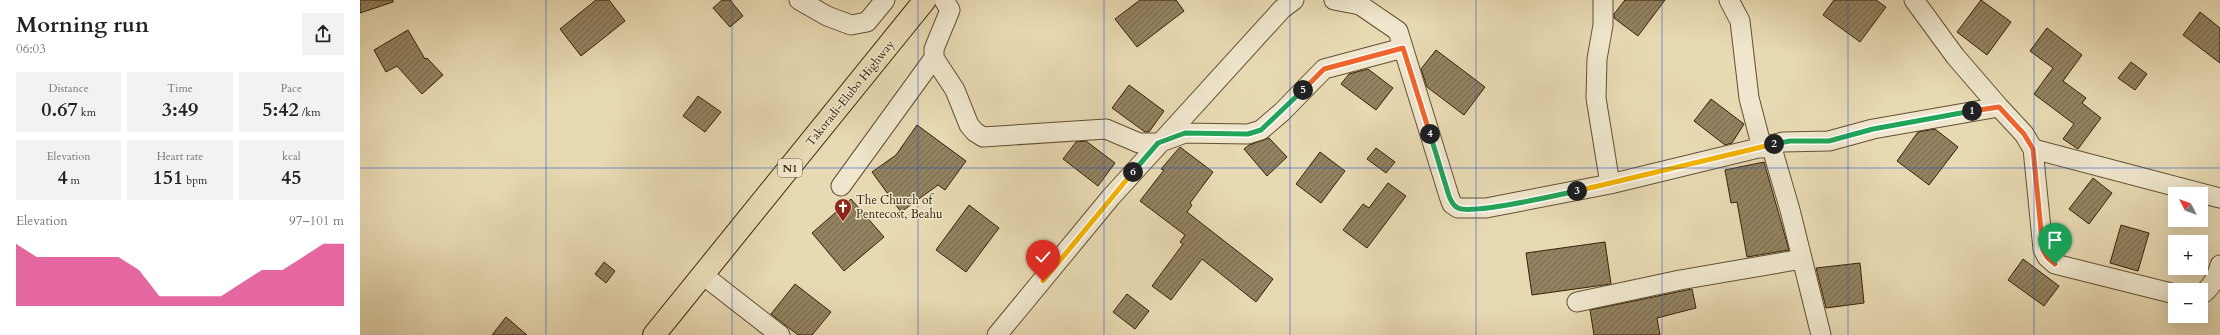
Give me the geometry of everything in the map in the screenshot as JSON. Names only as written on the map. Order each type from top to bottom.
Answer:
[{"type":"highway","name":"Takoradi-Elubo Highway","points":[[654,335],[925,0]]},
{"type":"street","points":[[799,0],[827,16],[851,25],[867,22],[885,0]]},
{"type":"street","points":[[944,0],[950,10],[934,49],[934,58],[955,90],[969,125],[975,132],[983,137],[1106,129],[1139,143],[1158,143],[1185,133],[1248,134],[1261,130],[1282,112],[1324,69],[1403,48]]},
{"type":"street","points":[[997,335],[1111,197],[1158,143],[1282,9],[1294,0]]},
{"type":"street","points":[[1334,0],[1360,5],[1398,31],[1449,196],[1452,204],[1458,208],[1486,208],[1610,184],[1790,141],[1829,141],[1873,129],[1999,107]]},
{"type":"street","points":[[1602,0],[1603,25],[1597,59],[1596,98],[1610,184]]},
{"type":"street","points":[[1729,0],[1740,22],[1749,98],[1767,146],[1802,259],[1820,335]]},
{"type":"street","points":[[1914,0],[1955,56],[2016,125],[2033,149],[2043,250],[2047,257],[2055,264],[2168,292]]},
{"type":"street","points":[[841,186],[934,58]]},
{"type":"street","points":[[2033,149],[2220,198]]},
{"type":"street","points":[[1577,302],[1680,280],[1802,259]]},
{"type":"street","points":[[2208,290],[2220,265]]},
{"type":"street","points":[[703,275],[780,335]]},
{"type":"building","points":[[360,0],[393,0],[393,2],[360,13]]},
{"type":"building","points":[[596,0],[609,0],[625,21],[581,56],[560,29]]},
{"type":"building","points":[[722,0],[730,0],[743,16],[730,27],[713,8]]},
{"type":"building","points":[[1140,0],[1176,0],[1184,11],[1137,47],[1115,19]]},
{"type":"building","points":[[1625,0],[1665,0],[1638,36],[1614,18],[1614,14]]},
{"type":"building","points":[[1834,0],[1876,0],[1886,7],[1860,42],[1823,15]]},
{"type":"building","points":[[1981,0],[2011,22],[1987,55],[1957,32]]},
{"type":"building","points":[[2200,12],[2220,28],[2220,63],[2183,35]]},
{"type":"building","points":[[2047,28],[2082,55],[2063,81],[2086,98],[2082,103],[2101,118],[2078,149],[2063,139],[2074,124],[2034,94],[2053,68],[2030,51]]},
{"type":"building","points":[[408,30],[425,59],[427,58],[443,75],[422,94],[397,66],[386,72],[374,50]]},
{"type":"building","points":[[1436,50],[1485,87],[1464,115],[1427,87],[1421,69]]},
{"type":"building","points":[[2131,62],[2147,74],[2135,90],[2118,78]]},
{"type":"building","points":[[1368,69],[1393,88],[1376,110],[1341,84],[1349,74]]},
{"type":"building","points":[[1129,85],[1164,111],[1149,132],[1145,132],[1112,108]]},
{"type":"building","points":[[698,96],[721,112],[705,132],[683,116]]},
{"type":"building","points":[[1711,99],[1744,124],[1732,143],[1725,145],[1694,121]]},
{"type":"building","points":[[917,125],[966,161],[945,190],[938,185],[901,212],[872,172],[896,155]]},
{"type":"building","points":[[1935,129],[1958,147],[1929,185],[1897,161],[1918,132]]},
{"type":"building","points":[[1269,138],[1287,157],[1267,176],[1244,149],[1249,145]]},
{"type":"building","points":[[1086,141],[1115,163],[1098,186],[1063,159],[1076,142]]},
{"type":"building","points":[[1180,147],[1213,172],[1190,203],[1192,205],[1187,212],[1273,279],[1256,302],[1202,259],[1171,300],[1152,286],[1183,244],[1180,242],[1185,235],[1140,201],[1164,170],[1161,169]]},
{"type":"building","points":[[1376,148],[1395,162],[1386,173],[1367,159]]},
{"type":"building","points":[[1320,152],[1345,171],[1321,203],[1296,184]]},
{"type":"building","points":[[1764,162],[1789,250],[1747,257],[1737,202],[1731,203],[1725,170]]},
{"type":"building","points":[[2093,178],[2112,193],[2089,224],[2069,209]]},
{"type":"building","points":[[1388,183],[1406,196],[1367,248],[1343,230],[1363,204],[1369,208]]},
{"type":"building","points":[[851,199],[884,237],[844,271],[812,233]]},
{"type":"building","points":[[969,205],[999,228],[966,272],[936,250]]},
{"type":"building","points":[[2121,225],[2149,233],[2138,271],[2110,263]]},
{"type":"building","points":[[1605,242],[1611,284],[1532,295],[1526,253]]},
{"type":"building","points":[[2023,259],[2059,286],[2044,306],[2008,280]]},
{"type":"building","points":[[604,262],[615,271],[606,283],[595,274]]},
{"type":"building","points":[[1860,263],[1864,303],[1826,308],[1816,268]]},
{"type":"building","points":[[795,284],[831,312],[812,335],[798,335],[771,314]]},
{"type":"building","points":[[1692,289],[1696,308],[1657,318],[1660,335],[1594,335],[1590,310]]},
{"type":"building","points":[[1127,294],[1149,311],[1135,329],[1113,312]]},
{"type":"building","points":[[506,317],[527,335],[492,335]]},
{"type":"place","name":"The Church of Pentecost, Beahu","points":[[843,222]]},
{"type":"route","points":[[1043,281],[1111,197],[1158,143],[1185,133],[1248,134],[1261,130],[1282,112],[1324,69],[1338,64],[1403,48],[1449,196],[1452,204],[1458,208],[1486,208],[1610,184],[1783,142],[1829,141],[1873,129],[1944,115],[1999,107],[2024,134],[2033,149],[2043,250],[2047,257],[2055,264]]}]
